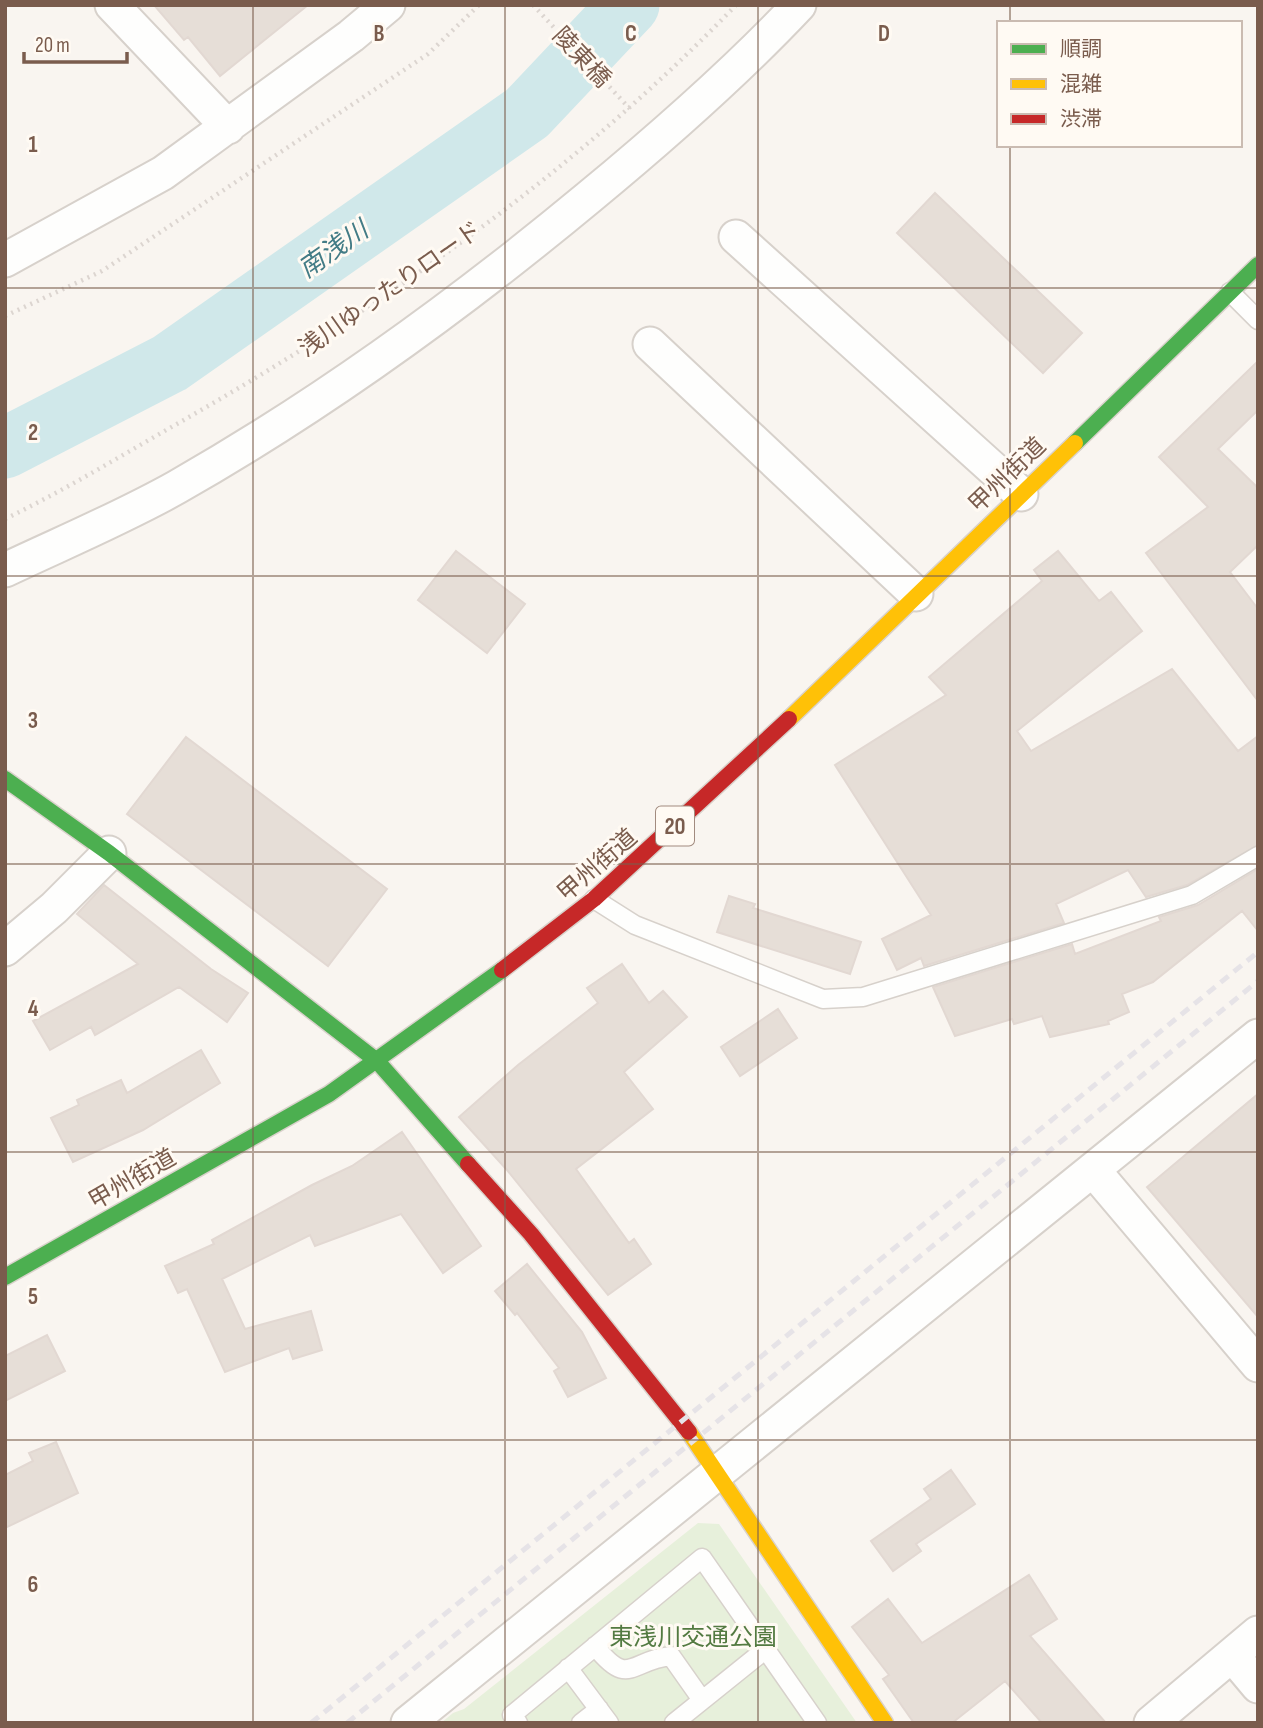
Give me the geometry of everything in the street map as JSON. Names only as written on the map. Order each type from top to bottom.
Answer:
[{"type":"main road","name":"甲州街道","points":[[5,1277],[329,1094],[594,899],[751,756],[1258,265]]},
{"type":"main road","points":[[5,779],[109,853],[377,1061],[531,1234],[682,1422],[885,1723]]},
{"type":"street","points":[[113,5],[228,127]]},
{"type":"street","points":[[5,260],[163,173],[388,5]]},
{"type":"street","points":[[5,570],[175,487],[279,425],[375,362],[525,250],[657,141],[718,88],[799,5]]},
{"type":"street","points":[[736,237],[1021,494]]},
{"type":"street","points":[[650,344],[916,594]]},
{"type":"street","points":[[5,949],[54,908],[109,853]]},
{"type":"street","points":[[408,1723],[1258,1036]]},
{"type":"street","points":[[1094,1171],[1258,1364]]},
{"type":"street","points":[[1151,1723],[1258,1633]]},
{"type":"street","points":[[1232,1655],[1258,1686]]},
{"type":"lane","points":[[1230,292],[1258,320]]},
{"type":"lane","points":[[594,899],[635,925],[823,999],[863,998],[1192,895],[1258,856]]},
{"type":"lane","points":[[518,1723],[512,1714],[702,1559],[817,1723]]},
{"type":"lane","points":[[595,1646],[610,1666],[625,1671],[671,1656],[702,1700]]},
{"type":"lane","points":[[674,1723],[766,1649]]},
{"type":"lane","points":[[568,1668],[604,1716],[581,1723]]},
{"type":"path","points":[[5,316],[102,271],[428,54],[479,5]]},
{"type":"path","name":"陵東橋","points":[[533,5],[630,109]]},
{"type":"path","name":"浅川ゆったりロード","points":[[5,519],[251,382],[381,299],[508,206],[630,109],[736,5]]},
{"type":"green space","name":"東浅川交通公園","points":[[698,1523],[719,1524],[857,1723],[441,1723],[453,1713],[464,1709]]},
{"type":"building","points":[[154,5],[308,5],[220,76],[188,37],[184,40]]},
{"type":"building","points":[[935,193],[1082,333],[1043,373],[897,233]]},
{"type":"building","points":[[1258,361],[1258,410],[1218,449],[1258,488],[1258,545],[1230,572],[1258,609],[1258,701],[1146,553],[1208,507],[1159,457]]},
{"type":"building","points":[[456,551],[525,604],[487,653],[418,600]]},
{"type":"building","points":[[1058,551],[1099,601],[1111,592],[1142,631],[1017,731],[1031,751],[1172,669],[1238,751],[1258,736],[1258,845],[1187,885],[1146,897],[1128,870],[1056,904],[1064,923],[924,966],[921,958],[897,970],[882,939],[931,915],[835,765],[946,695],[929,677],[1042,581],[1034,570]]},
{"type":"building","points":[[186,737],[387,889],[328,966],[127,814]]},
{"type":"building","points":[[1258,869],[1258,931],[1242,911],[1153,982],[1122,994],[1129,1012],[1108,1021],[1109,1024],[1050,1037],[1042,1016],[1014,1024],[1012,1019],[955,1036],[933,987],[1072,944],[1075,954],[1161,921],[1159,917],[1198,905]]},
{"type":"building","points":[[104,885],[211,969],[248,993],[227,1022],[179,987],[95,1035],[91,1027],[50,1050],[33,1021],[138,964],[77,914]]},
{"type":"building","points":[[729,896],[755,904],[753,908],[861,942],[850,974],[717,932]]},
{"type":"building","points":[[622,964],[649,1003],[663,991],[687,1017],[624,1072],[653,1109],[576,1169],[629,1243],[634,1239],[651,1264],[608,1295],[507,1170],[459,1117],[518,1065],[598,1003],[587,988]]},
{"type":"building","points":[[778,1009],[797,1038],[740,1076],[721,1047]]},
{"type":"building","points":[[201,1050],[220,1083],[143,1130],[73,1162],[51,1118],[79,1105],[77,1100],[121,1080],[127,1093]]},
{"type":"building","points":[[1258,1094],[1258,1317],[1147,1187]]},
{"type":"building","points":[[402,1132],[481,1246],[443,1273],[401,1214],[315,1246],[310,1235],[222,1279],[245,1329],[311,1311],[322,1350],[293,1359],[289,1348],[225,1372],[187,1289],[178,1293],[165,1266],[214,1244],[212,1240],[352,1166]]},
{"type":"building","points":[[527,1264],[582,1332],[606,1378],[568,1397],[554,1371],[559,1368],[517,1313],[515,1315],[495,1291]]},
{"type":"building","points":[[47,1335],[65,1371],[5,1401],[5,1356]]},
{"type":"building","points":[[56,1442],[78,1493],[5,1528],[5,1475],[33,1461],[29,1453]]},
{"type":"building","points":[[951,1470],[975,1504],[916,1544],[921,1551],[893,1571],[871,1541],[931,1499],[924,1489]]},
{"type":"building","points":[[1029,1575],[1057,1619],[1030,1636],[1106,1723],[1042,1723],[1005,1681],[952,1723],[914,1723],[883,1679],[889,1675],[852,1627],[888,1599],[922,1643]]},
{"type":"waterway","name":"南浅川","points":[[5,448],[170,363],[527,113],[629,5]]},
{"type":"railway","points":[[311,1723],[1258,952]]},
{"type":"railway","points":[[347,1723],[1258,981]]},
{"type":"traffic: fast","points":[[1075,443],[1258,265]]},
{"type":"traffic: fast","points":[[5,779],[109,853],[377,1061],[468,1164]]},
{"type":"traffic: fast","points":[[5,1277],[329,1094],[502,970]]},
{"type":"traffic: slow","points":[[789,719],[1075,443]]},
{"type":"traffic: slow","points":[[689,1432],[885,1723]]},
{"type":"traffic: jam","points":[[502,970],[594,899],[789,719]]},
{"type":"traffic: jam","points":[[468,1164],[531,1234],[689,1432]]}]
